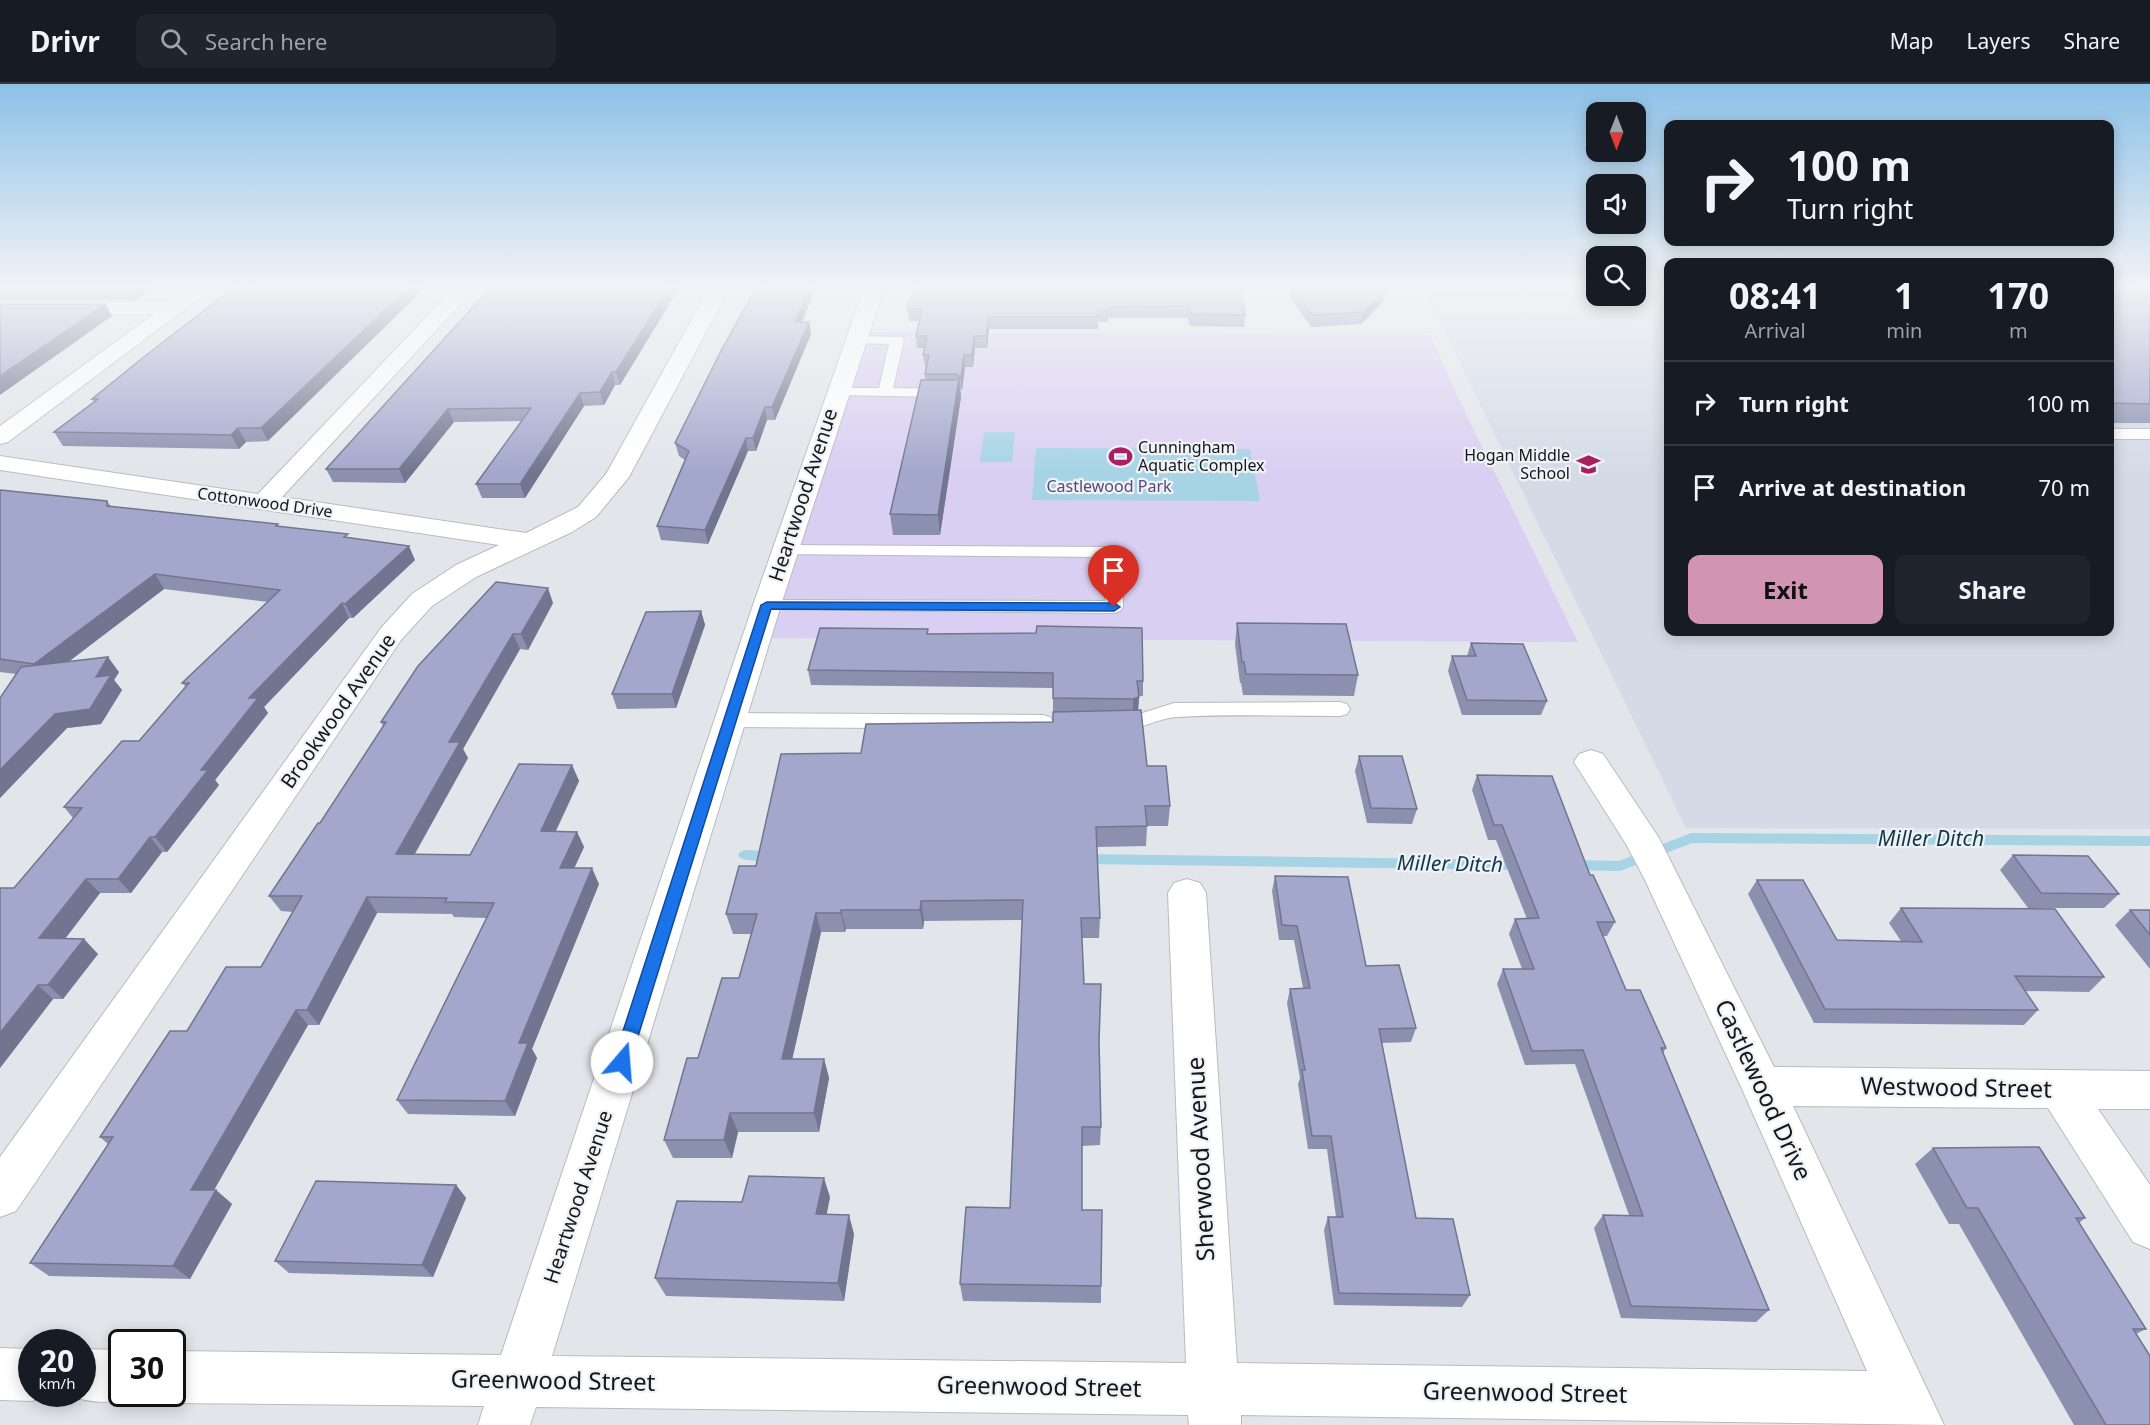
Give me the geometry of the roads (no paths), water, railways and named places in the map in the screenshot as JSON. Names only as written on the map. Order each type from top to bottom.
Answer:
[{"type":"street","points":[[0,437],[122,348]]},
{"type":"street","points":[[264,502],[409,348]]},
{"type":"street","name":"Brookwood Avenue","points":[[0,1195],[391,634],[423,600],[466,571],[563,526],[587,512],[617,477],[687,348]]},
{"type":"street","name":"Heartwood Avenue","points":[[512,1403],[767,605],[852,348]]},
{"type":"street","name":"Cottonwood Drive","points":[[0,464],[530,542]]},
{"type":"street","name":"Castlewood Drive","points":[[1591,762],[1641,838],[1663,880],[1762,1086],[1912,1411]]},
{"type":"street","name":"Sherwood Avenue","points":[[1187,893],[1214,1407]]},
{"type":"street","name":"Westwood Street","points":[[1762,1086],[2150,1090]]},
{"type":"street","points":[[2060,1089],[2150,1226]]},
{"type":"street","points":[[0,1374],[18,1375]]},
{"type":"street","name":"Greenwood Street","points":[[186,1378],[512,1403],[1912,1411]]},
{"type":"lane","points":[[885,393],[895,348]]},
{"type":"lane","points":[[837,392],[956,393]]},
{"type":"lane","points":[[2114,434],[2150,434]]},
{"type":"lane","points":[[767,605],[1114,607],[1113,552],[786,550]]},
{"type":"lane","points":[[1099,723],[1134,723],[1174,710],[1340,709]]},
{"type":"lane","points":[[732,720],[1063,723]]},
{"type":"water","points":[[984,432],[1015,432],[1012,462],[980,462]]},
{"type":"water","points":[[1036,448],[1250,449],[1260,501],[1032,500]]},
{"type":"waterway","name":"Miller Ditch","points":[[1571,865],[1620,866],[1691,838],[2150,841]]},
{"type":"waterway","name":"Miller Ditch","points":[[745,855],[774,855]]},
{"type":"waterway","name":"Miller Ditch","points":[[1082,859],[1521,865]]},
{"type":"place","name":"Cunningham Aquatic Complex","points":[[1120,456]]},
{"type":"place","name":"Hogan Middle School","points":[[1588,464]]},
{"type":"park label","name":"Castlewood Park","points":[[1109,486]]}]
